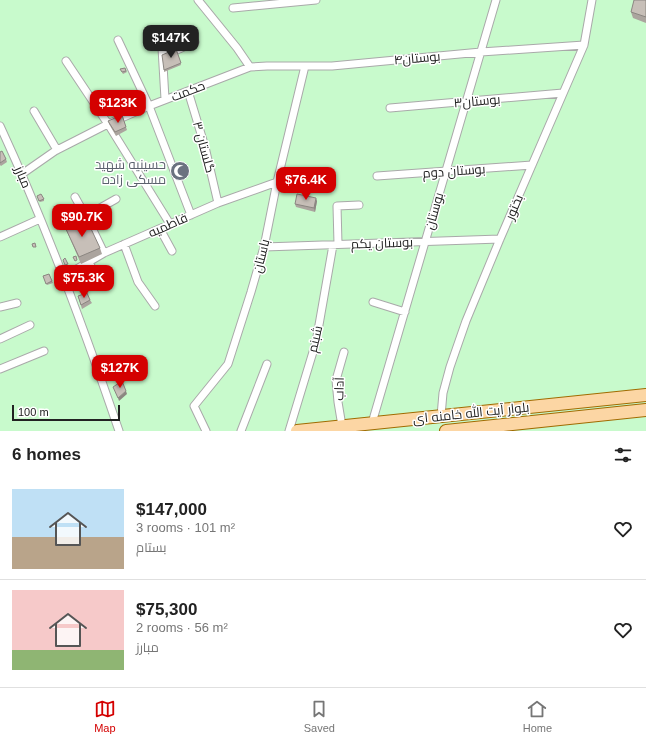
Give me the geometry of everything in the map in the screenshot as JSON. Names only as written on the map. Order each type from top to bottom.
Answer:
[{"type":"main road","name":"بلوار آیت الله خامنه ای","points":[[297,431],[646,395]]},
{"type":"main road","name":"بلوار آیت الله خامنه ای","points":[[446,431],[646,410]]},
{"type":"street","points":[[198,0],[250,67]]},
{"type":"street","points":[[233,8],[316,0]]},
{"type":"street","name":"بوستان","points":[[372,423],[496,0]]},
{"type":"street","name":"بختور","points":[[441,416],[443,393],[450,367],[466,321],[584,45],[592,0]]},
{"type":"street","points":[[161,31],[165,100]]},
{"type":"street","points":[[118,40],[149,106],[190,215]]},
{"type":"street","points":[[163,57],[195,42]]},
{"type":"street","name":"بوستان۴","points":[[250,67],[332,66],[481,52],[584,45]]},
{"type":"street","points":[[66,61],[108,124],[170,224]]},
{"type":"street","name":"باستان","points":[[206,431],[194,406],[228,364],[264,247],[277,182],[305,66]]},
{"type":"street","name":"حکمت","points":[[22,174],[57,150],[108,124],[149,106],[250,67]]},
{"type":"street","name":"گلستان ۳","points":[[188,91],[205,147],[218,203]]},
{"type":"street","name":"بوستان۳","points":[[390,108],[563,93]]},
{"type":"street","points":[[34,111],[57,150]]},
{"type":"street","name":"مبارز","points":[[0,126],[22,174],[91,347],[119,431]]},
{"type":"street","name":"بوستان دوم","points":[[377,176],[532,165]]},
{"type":"street","name":"فاطمیه","points":[[63,277],[104,253],[124,244],[218,203],[277,182]]},
{"type":"street","points":[[75,197],[104,253]]},
{"type":"street","points":[[86,216],[116,199]]},
{"type":"street","name":"شبنم","points":[[289,431],[316,342],[335,245],[338,206],[359,205]]},
{"type":"street","points":[[0,238],[40,219]]},
{"type":"street","points":[[160,229],[172,251]]},
{"type":"street","name":"بوستان یکم","points":[[264,247],[500,239]]},
{"type":"street","points":[[124,244],[138,282],[155,306]]},
{"type":"street","points":[[89,262],[99,283]]},
{"type":"street","points":[[373,302],[405,312]]},
{"type":"street","points":[[0,307],[16,303]]},
{"type":"street","points":[[0,339],[30,325]]},
{"type":"street","points":[[0,369],[44,351]]},
{"type":"street","name":"آداب","points":[[342,426],[336,380],[344,352]]},
{"type":"street","points":[[241,431],[267,364]]},
{"type":"green space","points":[[0,0],[646,0],[646,431],[0,431]]},
{"type":"building","points":[[634,0],[646,0],[646,17],[631,12]]},
{"type":"building","points":[[176,49],[181,63],[164,70],[162,55]]},
{"type":"building","points":[[125,68],[126,71],[122,72],[120,69]]},
{"type":"building","points":[[122,115],[126,127],[115,132],[108,121]]},
{"type":"building","points":[[2,151],[6,159],[0,163],[0,152]]},
{"type":"building","points":[[181,163],[183,171],[176,173],[174,165]]},
{"type":"building","points":[[41,194],[44,199],[39,201],[37,196]]},
{"type":"building","points":[[297,194],[316,198],[314,208],[295,204]]},
{"type":"building","points":[[86,218],[100,248],[79,257],[65,227]]},
{"type":"building","points":[[35,243],[36,247],[33,247],[32,244]]},
{"type":"building","points":[[76,256],[77,260],[75,261],[73,257]]},
{"type":"building","points":[[65,258],[68,264],[65,265],[63,260]]},
{"type":"building","points":[[49,274],[52,281],[46,284],[43,276]]},
{"type":"building","points":[[87,293],[90,300],[81,305],[78,296]]},
{"type":"building","points":[[122,381],[126,391],[118,398],[113,387]]},
{"type":"place","name":"حسینیه شهید مسکی زاده","points":[[180,171]]}]
